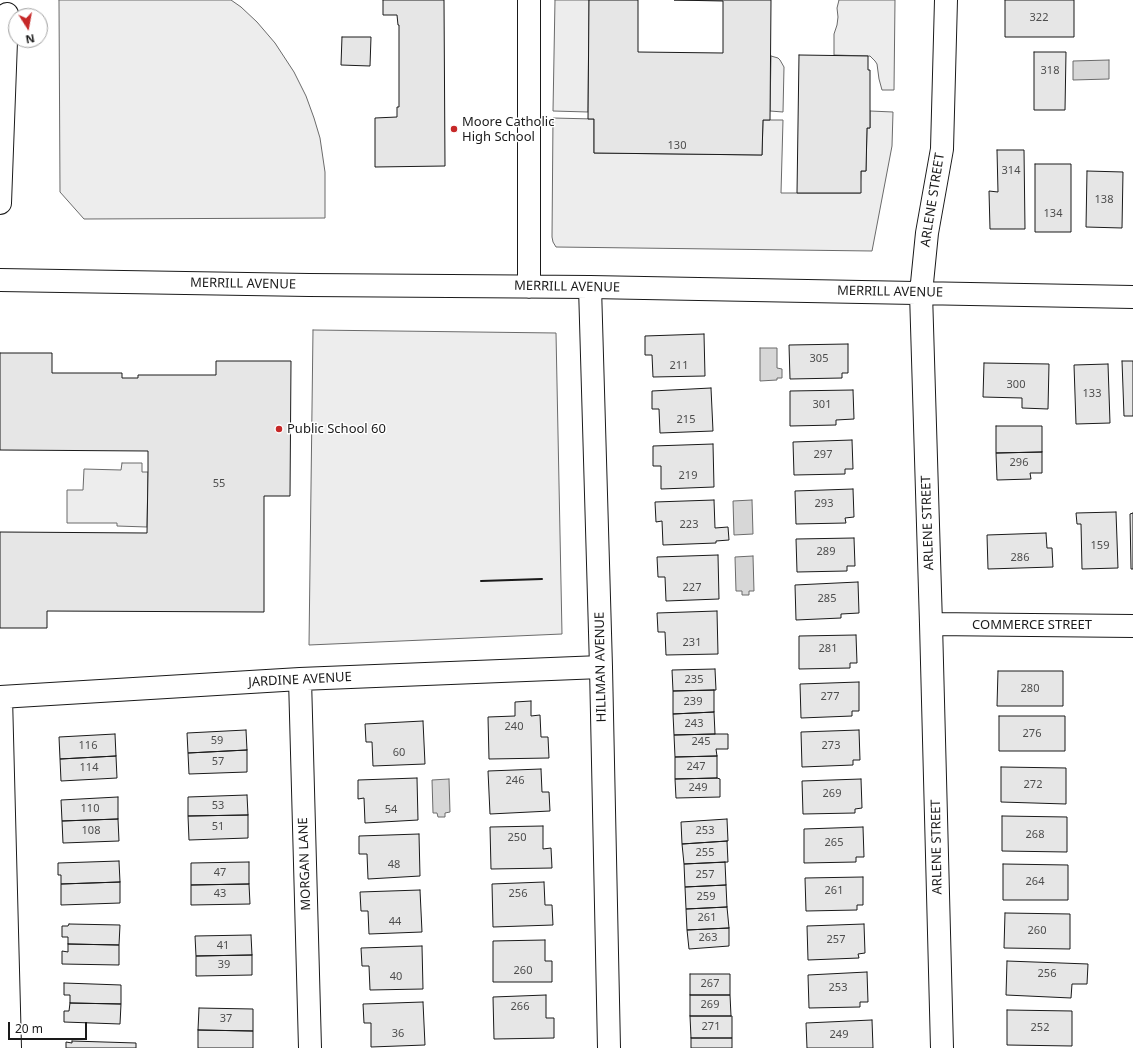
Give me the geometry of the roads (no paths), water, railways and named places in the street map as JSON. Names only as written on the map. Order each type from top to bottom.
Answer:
[{"type":"street","points":[[529,287],[530,0]]},
{"type":"street","name":"ARLENE STREET","points":[[942,1048],[921,293],[927,233],[942,149],[946,0]]},
{"type":"street","points":[[0,204],[7,14]]},
{"type":"street","name":"MERRILL AVENUE","points":[[0,280],[590,287],[1133,297]]},
{"type":"street","name":"HILLMAN AVENUE","points":[[590,287],[601,667],[609,1048]]},
{"type":"street","name":"COMMERCE STREET","points":[[931,624],[1133,626]]},
{"type":"street","name":"JARDINE AVENUE","points":[[0,697],[300,679],[601,667]]},
{"type":"street","name":"MORGAN LANE","points":[[300,679],[310,1048]]},
{"type":"street","points":[[0,697],[10,1048]]},
{"type":"place","name":"Moore Catholic High School","points":[[454,129]]},
{"type":"place","name":"Public School 60","points":[[279,429]]}]
